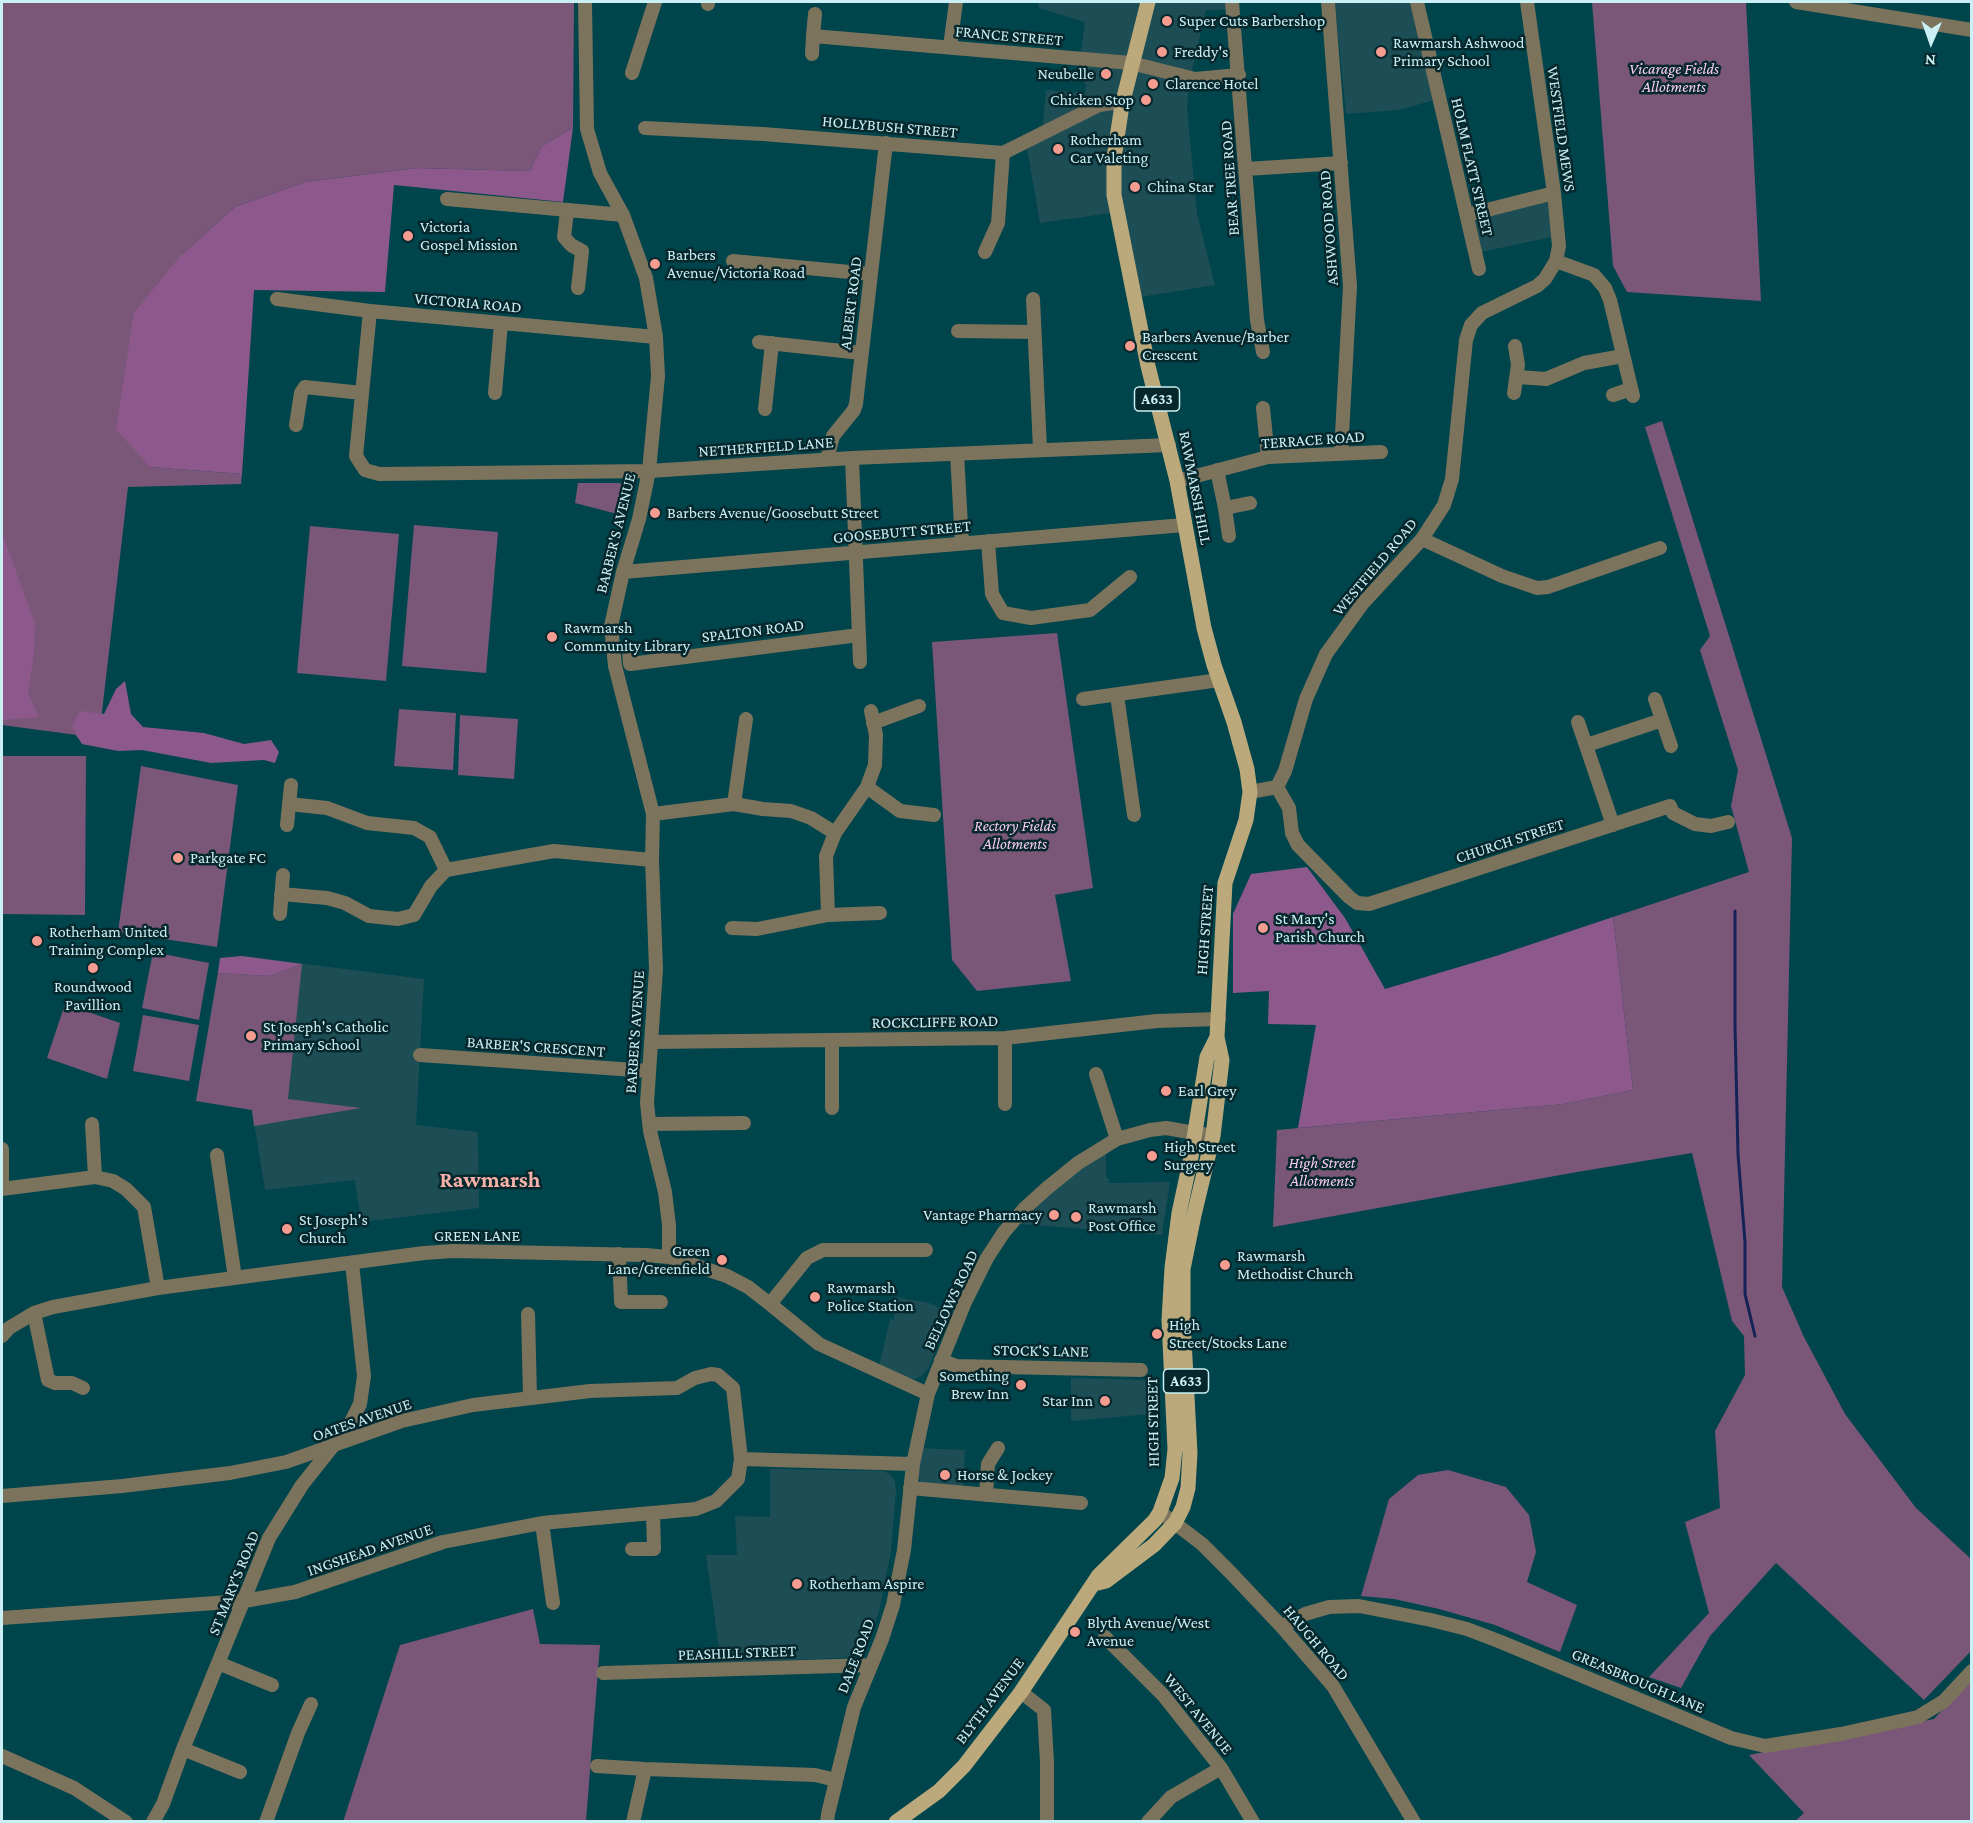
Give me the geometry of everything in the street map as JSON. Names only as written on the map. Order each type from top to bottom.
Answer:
[{"type":"main road","name":"A633","points":[[1121,110],[1148,2]]},
{"type":"main road","name":"RAWMARSH HILL","points":[[1121,110],[1114,158],[1114,195],[1148,366],[1177,481],[1204,628],[1234,722],[1247,769],[1250,792]]},
{"type":"main road","name":"HIGH STREET","points":[[1094,1584],[1106,1581],[1154,1545],[1175,1523],[1183,1507],[1190,1472],[1183,1321],[1184,1269],[1213,1136],[1222,1060],[1218,1019],[1225,884],[1246,820],[1250,792]]},
{"type":"main road","name":"HIGH STREET","points":[[1094,1584],[1098,1575],[1155,1521],[1172,1478],[1175,1449],[1169,1320],[1172,1268],[1179,1213],[1207,1057],[1218,1037]]},
{"type":"main road","name":"BLYTH AVENUE","points":[[896,1821],[939,1791],[964,1766],[1021,1692],[1094,1584]]},
{"type":"street","name":"BARBER'S AVENUE","points":[[585,2],[587,129],[600,173],[623,215],[646,278],[656,337],[657,376],[649,471],[639,519],[610,626],[614,657],[653,814],[652,860],[656,969],[647,1103],[649,1124],[665,1192],[669,1225],[669,1257]]},
{"type":"street","points":[[632,73],[655,2]]},
{"type":"street","points":[[950,47],[957,2]]},
{"type":"street","name":"BEAR TREE ROAD","points":[[1232,2],[1257,320],[1263,352]]},
{"type":"street","name":"ASHWOOD ROAD","points":[[1328,2],[1350,285],[1341,453]]},
{"type":"street","name":"HOLM FLATT STREET","points":[[1417,2],[1479,269]]},
{"type":"street","name":"WESTFIELD MEWS","points":[[1527,2],[1554,193],[1559,246],[1556,261]]},
{"type":"street","points":[[1796,2],[1971,30]]},
{"type":"street","points":[[812,54],[815,14]]},
{"type":"street","name":"FRANCE STREET","points":[[813,36],[1131,63],[1188,79],[1239,75]]},
{"type":"street","points":[[985,252],[998,223],[1003,153],[1099,105],[1112,103],[1121,110]]},
{"type":"street","name":"HOLLYBUSH STREET","points":[[645,128],[886,143],[1003,153]]},
{"type":"street","name":"ALBERT ROAD","points":[[827,459],[833,436],[855,407],[886,143]]},
{"type":"street","points":[[1246,169],[1341,164]]},
{"type":"street","points":[[1467,215],[1554,193]]},
{"type":"street","points":[[447,199],[623,215]]},
{"type":"street","points":[[567,211],[564,237],[582,251],[578,288]]},
{"type":"street","points":[[733,261],[871,274]]},
{"type":"street","points":[[1556,261],[1586,271],[1599,279],[1610,300],[1632,392],[1613,395]]},
{"type":"street","name":"WESTFIELD ROAD","points":[[1277,787],[1285,771],[1306,699],[1326,654],[1364,603],[1422,540],[1438,517],[1448,495],[1456,446],[1466,340],[1471,325],[1482,313],[1537,286],[1545,279],[1556,261]]},
{"type":"street","name":"VICTORIA ROAD","points":[[277,299],[369,311],[656,337]]},
{"type":"street","points":[[1033,299],[1040,449]]},
{"type":"street","points":[[296,425],[301,393],[305,387],[362,393],[369,311]]},
{"type":"street","points":[[495,393],[501,323]]},
{"type":"street","points":[[958,331],[1034,332]]},
{"type":"street","points":[[765,409],[766,343],[861,353]]},
{"type":"street","points":[[1514,393],[1518,377],[1515,346]]},
{"type":"street","points":[[1518,377],[1546,379],[1584,363],[1623,356]]},
{"type":"street","name":"NETHERFIELD LANE","points":[[362,393],[356,456],[365,470],[379,474],[649,471],[827,459],[1169,445]]},
{"type":"street","points":[[1260,416],[1268,457]]},
{"type":"street","name":"TERRACE ROAD","points":[[1177,481],[1268,457],[1382,452]]},
{"type":"street","points":[[957,454],[962,543]]},
{"type":"street","points":[[852,458],[860,662]]},
{"type":"street","points":[[1217,471],[1229,536]]},
{"type":"street","points":[[1225,508],[1250,503]]},
{"type":"street","name":"GOOSEBUTT STREET","points":[[623,572],[1184,525]]},
{"type":"street","points":[[1422,540],[1537,588],[1548,587],[1660,548]]},
{"type":"street","points":[[988,541],[992,594],[1003,613],[1031,618],[1090,610],[1130,578]]},
{"type":"street","name":"SPALTON ROAD","points":[[629,650],[630,664],[859,634]]},
{"type":"street","points":[[1083,699],[1219,680]]},
{"type":"street","points":[[1117,695],[1134,815]]},
{"type":"street","points":[[1656,699],[1671,746]]},
{"type":"street","points":[[828,915],[826,856],[835,833],[867,787],[876,765],[876,735],[872,717],[919,706]]},
{"type":"street","points":[[734,804],[746,719]]},
{"type":"street","points":[[1587,745],[1662,720]]},
{"type":"street","points":[[1578,722],[1613,825]]},
{"type":"street","points":[[287,825],[291,785]]},
{"type":"street","points":[[867,787],[900,811],[934,815]]},
{"type":"street","points":[[1250,792],[1277,787]]},
{"type":"street","name":"CHURCH STREET","points":[[1277,787],[1289,808],[1292,832],[1298,845],[1349,897],[1357,903],[1369,904],[1670,806],[1673,813],[1695,824],[1711,826],[1728,822]]},
{"type":"street","points":[[289,804],[327,808],[367,823],[414,828],[430,837],[446,870]]},
{"type":"street","points":[[653,814],[734,804],[791,811],[811,818],[835,833]]},
{"type":"street","points":[[281,894],[327,898],[345,903],[369,916],[398,919],[414,915],[431,886],[446,870],[554,851],[652,860]]},
{"type":"street","points":[[280,914],[283,875]]},
{"type":"street","points":[[732,928],[757,929],[828,915],[880,913]]},
{"type":"street","name":"ROCKCLIFFE ROAD","points":[[651,1042],[1005,1038],[1157,1021],[1218,1019]]},
{"type":"street","points":[[1005,1038],[1005,1104]]},
{"type":"street","points":[[832,1040],[832,1108]]},
{"type":"street","name":"BARBER'S CRESCENT","points":[[420,1055],[649,1071]]},
{"type":"street","points":[[1096,1074],[1117,1139]]},
{"type":"street","points":[[649,1124],[744,1123]]},
{"type":"street","points":[[92,1124],[95,1177]]},
{"type":"street","name":"BELLOWS ROAD","points":[[928,1394],[975,1281],[987,1258],[1004,1232],[1046,1189],[1078,1163],[1117,1139],[1166,1128],[1213,1136]]},
{"type":"street","points":[[2,1149],[2,1189],[95,1177],[113,1181],[126,1189],[144,1207],[158,1288]]},
{"type":"street","points":[[217,1155],[235,1278]]},
{"type":"street","points":[[770,1304],[807,1258],[814,1253],[833,1249],[926,1250]]},
{"type":"street","name":"GREEN LANE","points":[[2,1336],[9,1328],[34,1313],[53,1307],[158,1288],[424,1253],[453,1251],[669,1257],[727,1276],[748,1287],[819,1344],[928,1394]]},
{"type":"street","points":[[619,1254],[621,1302],[662,1302]]},
{"type":"street","name":"ST MARY'S ROAD","points":[[153,1821],[164,1804],[183,1749],[269,1538],[318,1462],[336,1444],[357,1413],[364,1384],[352,1263]]},
{"type":"street","points":[[34,1313],[48,1380],[55,1383],[72,1383],[82,1388]]},
{"type":"street","points":[[528,1314],[530,1397]]},
{"type":"street","name":"STOCK'S LANE","points":[[941,1360],[956,1366],[1141,1370]]},
{"type":"street","name":"OATES AVENUE","points":[[2,1496],[122,1486],[230,1473],[286,1462],[402,1421],[473,1405],[628,1388],[677,1388],[705,1374],[718,1375],[733,1388],[741,1459]]},
{"type":"street","name":"DALE ROAD","points":[[827,1821],[854,1707],[892,1605],[904,1550],[913,1464],[928,1394]]},
{"type":"street","points":[[986,1495],[988,1464],[998,1448]]},
{"type":"street","points":[[741,1459],[913,1464]]},
{"type":"street","name":"INGSHEAD AVENUE","points":[[2,1618],[243,1601],[295,1592],[443,1542],[542,1523],[696,1509],[716,1501],[738,1479],[741,1459]]},
{"type":"street","points":[[910,1488],[1081,1503]]},
{"type":"street","name":"HAUGH ROAD","points":[[1160,1512],[1202,1544],[1282,1627],[1333,1686],[1414,1821]]},
{"type":"street","points":[[632,1549],[654,1549],[653,1513]]},
{"type":"street","points":[[542,1523],[553,1603]]},
{"type":"street","name":"GREASBROUGH LANE","points":[[1282,1627],[1305,1614],[1329,1607],[1359,1606],[1431,1620],[1467,1629],[1501,1642],[1731,1738],[1765,1746],[1841,1734],[1918,1717],[1944,1701],[1971,1671]]},
{"type":"street","name":"WEST AVENUE","points":[[1105,1637],[1163,1695],[1221,1768],[1253,1821]]},
{"type":"street","points":[[218,1663],[272,1685]]},
{"type":"street","name":"PEASHILL STREET","points":[[603,1673],[871,1665]]},
{"type":"street","points":[[1021,1692],[1044,1710],[1047,1821]]},
{"type":"street","points":[[266,1821],[311,1704]]},
{"type":"street","points":[[183,1749],[240,1772]]},
{"type":"street","points":[[2,1756],[74,1788],[126,1821]]},
{"type":"street","points":[[597,1766],[815,1775],[836,1780]]},
{"type":"street","points":[[1148,1821],[1171,1797],[1221,1768]]},
{"type":"street","points":[[633,1821],[645,1769]]},
{"type":"shaded area","points":[[1038,2],[1232,2],[1233,10],[1206,10],[1190,79],[1187,107],[1197,214],[1215,285],[1134,298],[1118,212],[1040,223],[1026,142],[1042,133],[1046,90],[1085,93],[1086,84],[1084,84],[1085,59],[1080,59],[1085,22],[1039,8]]},
{"type":"shaded area","name":"Rawmarsh Ashwood Primary School","points":[[1335,2],[1382,2],[1383,4],[1410,2],[1434,100],[1399,110],[1346,114]]},
{"type":"shaded area","points":[[573,128],[563,202],[394,185],[385,292],[254,290],[242,474],[150,467],[116,429],[134,313],[181,255],[235,207],[305,182],[417,168],[530,171],[542,146]]},
{"type":"shaded area","points":[[1547,200],[1552,237],[1481,252],[1472,217]]},
{"type":"shaded area","points":[[2,533],[35,624],[34,653],[28,693],[39,717],[2,720]]},
{"type":"shaded area","points":[[125,681],[131,714],[143,727],[204,733],[244,744],[271,740],[279,752],[275,763],[264,760],[211,763],[142,750],[118,751],[82,744],[72,725],[80,711],[104,714],[116,689]]},
{"type":"shaded area","points":[[1307,867],[1345,918],[1385,989],[1496,956],[1613,917],[1633,1090],[1564,1104],[1298,1128],[1316,1025],[1268,1024],[1269,991],[1233,993],[1233,914],[1251,874]]},
{"type":"shaded area","name":"St Joseph's Catholic Primary School","points":[[242,956],[424,979],[416,1125],[478,1132],[479,1208],[361,1222],[355,1180],[265,1190],[252,1110],[196,1101],[220,958]]},
{"type":"shaded area","points":[[242,956],[302,964],[269,976],[218,973],[220,958]]},
{"type":"shaded area","points":[[1106,1152],[1106,1178],[1109,1179],[1109,1183],[1170,1182],[1162,1235],[1021,1224],[1061,1182]]},
{"type":"shaded area","points":[[895,1297],[929,1303],[951,1313],[928,1369],[915,1379],[879,1366],[890,1319],[894,1320]]},
{"type":"shaded area","points":[[1071,1378],[1146,1380],[1149,1387],[1151,1414],[1071,1421]]},
{"type":"shaded area","points":[[919,1448],[965,1450],[963,1490],[924,1487],[917,1476]]},
{"type":"shaded area","name":"Rotherham Aspire","points":[[770,1469],[884,1471],[895,1481],[891,1551],[879,1612],[864,1650],[858,1657],[721,1663],[706,1555],[737,1555],[735,1516],[770,1517]]},
{"type":"green space","points":[[2,2],[574,2],[573,128],[542,146],[530,171],[417,168],[305,182],[235,207],[181,255],[150,467],[242,474],[241,484],[128,487],[99,738],[2,725]]},
{"type":"green space","name":"Vicarage Fields Allotments","points":[[1592,2],[1746,2],[1761,301],[1627,292],[1613,266]]},
{"type":"green space","name":"High Street Allotments","points":[[1662,421],[1792,838],[1782,1287],[1804,1337],[1845,1414],[1916,1508],[1971,1559],[1971,1651],[1924,1700],[1776,1563],[1710,1636],[1681,1688],[1649,1677],[1709,1613],[1685,1522],[1720,1508],[1715,1431],[1745,1375],[1744,1336],[1732,1321],[1692,1153],[1273,1227],[1277,1130],[1564,1104],[1633,1090],[1613,917],[1749,872],[1731,806],[1738,770],[1700,650],[1710,636],[1645,427]]},
{"type":"green space","points":[[578,483],[620,483],[632,496],[625,516],[575,503]]},
{"type":"green space","points":[[414,525],[498,532],[486,673],[402,666]]},
{"type":"green space","points":[[310,526],[399,534],[386,681],[297,673]]},
{"type":"green space","name":"Rectory Fields Allotments","points":[[1057,633],[1093,888],[1055,895],[1071,981],[977,991],[952,960],[932,642]]},
{"type":"green space","points":[[399,709],[456,713],[453,770],[394,766]]},
{"type":"green space","points":[[460,715],[518,719],[514,779],[458,775]]},
{"type":"green space","points":[[2,756],[86,756],[85,915],[2,914]]},
{"type":"green space","name":"Parkgate FC","points":[[141,766],[238,785],[217,947],[118,932]]},
{"type":"green space","points":[[153,952],[209,963],[199,1020],[142,1008]]},
{"type":"green space","points":[[302,964],[288,1099],[361,1108],[254,1126],[252,1110],[196,1101],[218,973],[269,976]]},
{"type":"green space","points":[[65,1004],[120,1023],[107,1079],[47,1058]]},
{"type":"green space","points":[[143,1015],[199,1025],[189,1081],[133,1071]]},
{"type":"green space","points":[[1448,1470],[1506,1487],[1529,1515],[1536,1552],[1527,1582],[1577,1605],[1560,1652],[1495,1625],[1439,1609],[1394,1599],[1361,1596],[1389,1499],[1418,1475]]},
{"type":"green space","points":[[533,1609],[540,1644],[600,1645],[586,1821],[343,1822],[400,1645]]},
{"type":"green space","points":[[1971,1678],[1971,1821],[1795,1821],[1804,1813],[1749,1755],[1934,1719]]},
{"type":"waterway","points":[[1735,911],[1738,1154],[1745,1242],[1745,1294],[1755,1336]]},
{"type":"place","name":"Super Cuts Barbershop","points":[[1167,21]]},
{"type":"place","name":"Freddy's","points":[[1162,52]]},
{"type":"place","name":"Rawmarsh Ashwood Primary School","points":[[1381,52]]},
{"type":"place","name":"Neubelle","points":[[1106,74]]},
{"type":"place","name":"Clarence Hotel","points":[[1153,84]]},
{"type":"place","name":"Chicken Stop","points":[[1146,100]]},
{"type":"place","name":"Rotherham Car Valeting","points":[[1058,149]]},
{"type":"place","name":"China Star","points":[[1135,187]]},
{"type":"place","name":"Victoria Gospel Mission","points":[[408,236]]},
{"type":"place","name":"Barbers Avenue/Victoria Road","points":[[655,264]]},
{"type":"place","name":"Barbers Avenue/Barber Crescent","points":[[1130,346]]},
{"type":"place","name":"Barbers Avenue/Goosebutt Street","points":[[655,513]]},
{"type":"place","name":"Rawmarsh Community Library","points":[[552,637]]},
{"type":"place","name":"Parkgate FC","points":[[178,858]]},
{"type":"place","name":"St Mary's Parish Church","points":[[1263,928]]},
{"type":"place","name":"Rotherham United Training Complex","points":[[37,941]]},
{"type":"place","name":"Roundwood Pavillion","points":[[93,968]]},
{"type":"place","name":"St Joseph's Catholic Primary School","points":[[251,1036]]},
{"type":"place","name":"Earl Grey","points":[[1166,1091]]},
{"type":"place","name":"High Street Surgery","points":[[1152,1156]]},
{"type":"place","name":"Vantage Pharmacy","points":[[1054,1215]]},
{"type":"place","name":"Rawmarsh Post Office","points":[[1076,1217]]},
{"type":"place","name":"St Joseph's Church","points":[[287,1229]]},
{"type":"place","name":"Green Lane/Greenfield","points":[[722,1260]]},
{"type":"place","name":"Rawmarsh Methodist Church","points":[[1225,1265]]},
{"type":"place","name":"Rawmarsh Police Station","points":[[815,1297]]},
{"type":"place","name":"High Street/Stocks Lane","points":[[1157,1334]]},
{"type":"place","name":"Something Brew Inn","points":[[1021,1385]]},
{"type":"place","name":"Star Inn","points":[[1105,1401]]},
{"type":"place","name":"Horse & Jockey","points":[[945,1475]]},
{"type":"place","name":"Rotherham Aspire","points":[[797,1584]]},
{"type":"place","name":"Blyth Avenue/West Avenue","points":[[1075,1632]]},
{"type":"district","name":"Rawmarsh","points":[[490,1180]]}]
